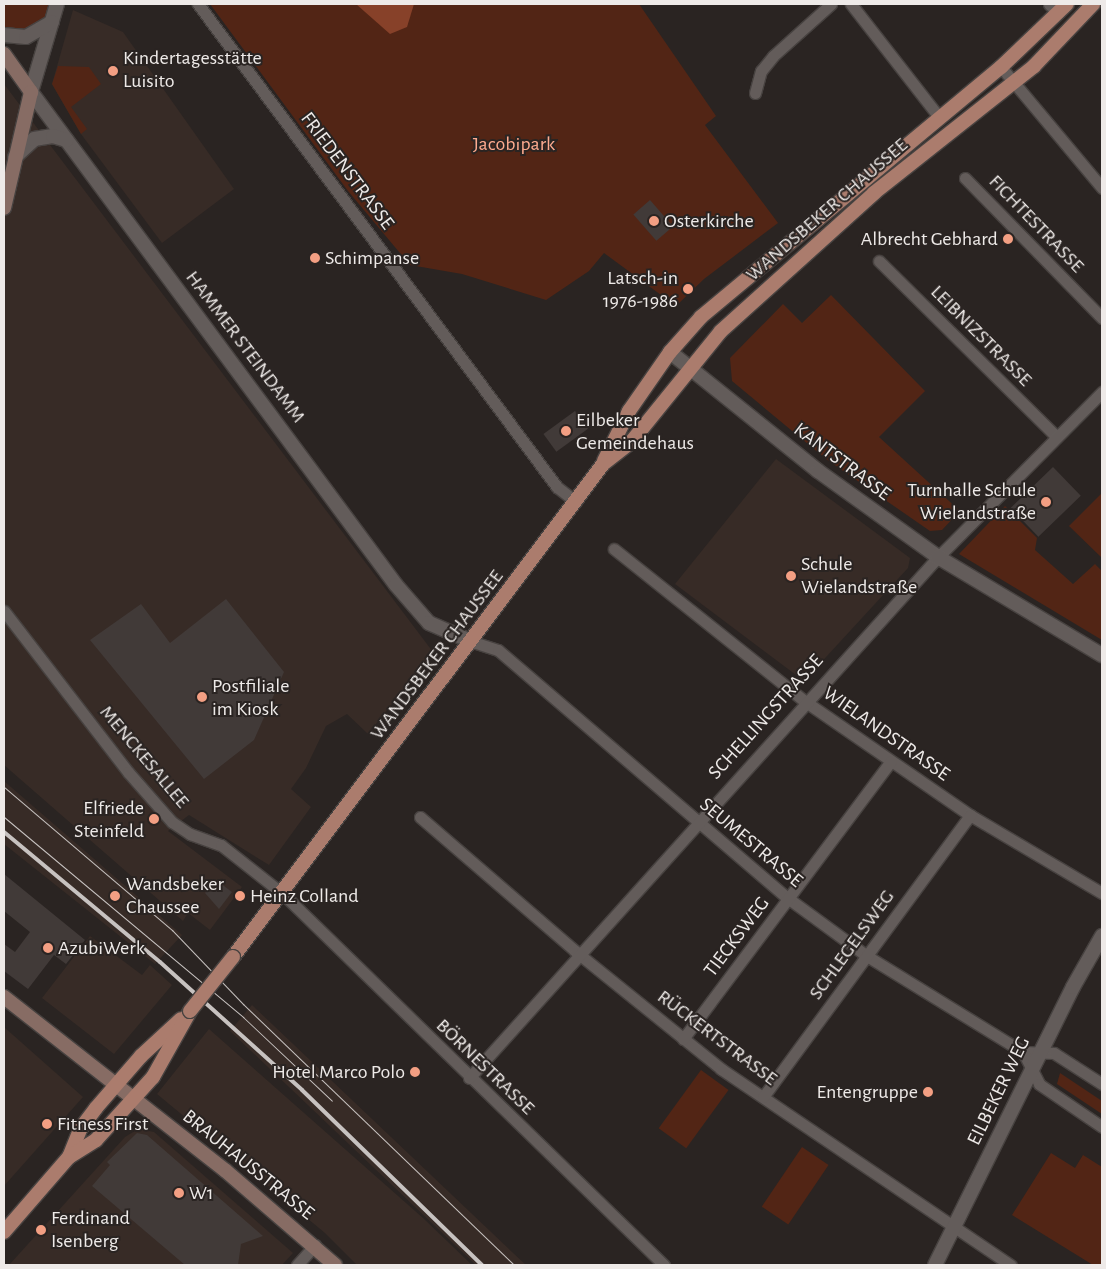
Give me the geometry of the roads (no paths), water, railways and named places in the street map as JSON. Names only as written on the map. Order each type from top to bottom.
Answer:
[{"type":"main road","name":"WANDSBEKER CHAUSSEE","points":[[603,464],[632,441],[689,368],[750,302],[836,225],[1014,83],[1093,4]]},
{"type":"main road","name":"WANDSBEKER CHAUSSEE","points":[[190,1011],[283,894],[576,502],[603,464],[625,417],[670,352],[733,287],[801,234],[1001,67],[1058,7]]},
{"type":"main road","name":"HAMMER STEINDAMM","points":[[4,54],[31,92]]},
{"type":"main road","points":[[4,208],[31,92]]},
{"type":"main road","name":"BRAUHAUSSTRASSE","points":[[4,997],[134,1097],[315,1245],[335,1265]]},
{"type":"main road","points":[[69,1157],[81,1128],[117,1084],[190,1011]]},
{"type":"main road","points":[[4,1232],[69,1157],[96,1140],[157,1071],[190,1011]]},
{"type":"street","points":[[31,92],[57,4]]},
{"type":"street","name":"FRIEDENSTRASSE","points":[[198,4],[556,487],[576,502]]},
{"type":"street","points":[[755,92],[761,71],[773,56],[830,4]]},
{"type":"street","points":[[851,4],[939,117]]},
{"type":"street","points":[[4,35],[26,37],[52,22]]},
{"type":"street","points":[[1001,67],[1102,188]]},
{"type":"street","name":"HAMMER STEINDAMM","points":[[31,92],[396,585],[429,623],[473,642]]},
{"type":"street","points":[[15,157],[34,139],[53,136],[66,140]]},
{"type":"street","name":"FICHTESTRASSE","points":[[965,178],[1102,318]]},
{"type":"street","name":"LEIBNIZSTRASSE","points":[[878,261],[1057,437]]},
{"type":"street","name":"KANTSTRASSE","points":[[670,352],[818,472],[938,557],[1102,654]]},
{"type":"street","name":"SCHELLINGSTRASSE","points":[[469,1078],[697,822],[938,557],[1102,392]]},
{"type":"street","name":"WIELANDSTRASSE","points":[[614,549],[806,702],[970,815],[1102,893]]},
{"type":"street","name":"MENCKESALLEE","points":[[4,611],[128,772],[172,822],[190,834],[222,845],[283,894]]},
{"type":"street","name":"SEUMESTRASSE","points":[[473,642],[498,650],[789,899],[867,956],[1022,1052]]},
{"type":"street","name":"TIECKSWEG","points":[[682,1039],[892,761]]},
{"type":"street","name":"SCHLEGELSWEG","points":[[763,1097],[970,815]]},
{"type":"street","name":"RÜCKERTSTRASSE","points":[[420,817],[579,954],[682,1039],[955,1230],[1011,1265]]},
{"type":"street","name":"BÖRNESTRASSE","points":[[283,894],[469,1078],[664,1265]]},
{"type":"street","name":"EILBEKER WEG","points":[[935,1265],[955,1230],[1040,1052],[1102,936]]},
{"type":"street","points":[[1102,1084],[1059,1056],[1040,1052],[1022,1052],[1031,1071],[1044,1088],[1102,1126]]},
{"type":"street","points":[[297,1265],[315,1245]]},
{"type":"tram line","points":[[4,787],[172,930],[243,1004],[514,1265]]},
{"type":"tram line","points":[[4,817],[243,1017],[332,1101]]},
{"type":"railway","points":[[4,832],[160,962],[302,1090],[482,1265]]},
{"type":"place","name":"Kindertagesstätte Luisito","points":[[113,71]]},
{"type":"place","name":"Osterkirche","points":[[654,221]]},
{"type":"place","name":"Albrecht Gebhard","points":[[1008,239]]},
{"type":"place","name":"Schimpanse","points":[[315,258]]},
{"type":"place","name":"Latsch-in 1976-1986","points":[[688,289]]},
{"type":"place","name":"Eilbeker Gemeindehaus","points":[[566,431]]},
{"type":"place","name":"Turnhalle Schule Wielandstraße","points":[[1046,502]]},
{"type":"place","name":"Schule Wielandstraße","points":[[791,576]]},
{"type":"place","name":"Postfiliale im Kiosk","points":[[202,697]]},
{"type":"place","name":"Elfriede Steinfeld","points":[[154,819]]},
{"type":"place","name":"Wandsbeker Chaussee","points":[[115,896]]},
{"type":"place","name":"Heinz Colland","points":[[240,896]]},
{"type":"place","name":"AzubiWerk","points":[[48,948]]},
{"type":"place","name":"Hotel Marco Polo","points":[[415,1072]]},
{"type":"place","name":"Entengruppe","points":[[928,1092]]},
{"type":"place","name":"Fitness First","points":[[47,1124]]},
{"type":"place","name":"W1","points":[[179,1193]]},
{"type":"place","name":"Ferdinand Isenberg","points":[[41,1230]]},
{"type":"park label","name":"Jacobipark","points":[[514,144]]}]
